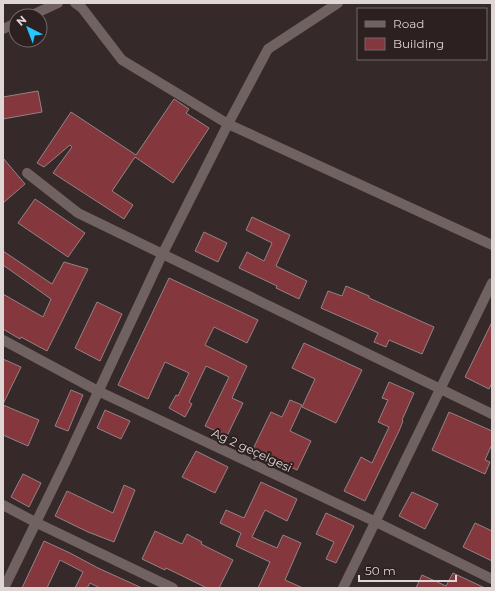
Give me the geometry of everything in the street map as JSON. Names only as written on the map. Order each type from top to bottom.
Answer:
[{"type":"street","points":[[47,8],[58,3]]},
{"type":"street","points":[[75,3],[82,8],[122,60],[228,124],[492,245]]},
{"type":"street","points":[[4,588],[37,523],[162,255],[228,124],[268,49],[338,3]]},
{"type":"street","points":[[28,173],[78,213],[492,414]]},
{"type":"street","points":[[343,588],[492,283]]},
{"type":"street","name":"Ag 2 geçelgesi","points":[[3,340],[98,391],[376,522],[492,579]]},
{"type":"street","points":[[3,505],[37,523],[174,588]]},
{"type":"building","points":[[38,91],[42,112],[3,119],[3,97]]},
{"type":"building","points":[[174,99],[189,109],[186,113],[209,128],[173,183],[135,157],[112,191],[133,205],[124,219],[53,173],[72,147],[70,145],[44,167],[37,163],[71,112],[136,155]]},
{"type":"building","points":[[3,158],[25,184],[3,203]]},
{"type":"building","points":[[35,199],[85,233],[68,257],[18,223]]},
{"type":"building","points":[[252,217],[290,235],[276,266],[307,281],[299,299],[276,288],[277,286],[239,268],[247,252],[264,261],[272,243],[246,230]]},
{"type":"building","points":[[204,232],[227,243],[218,262],[195,251]]},
{"type":"building","points":[[3,251],[52,284],[64,262],[88,269],[47,351],[21,337],[20,339],[3,329],[3,294],[43,317],[51,299],[3,265]]},
{"type":"building","points":[[169,278],[258,320],[247,343],[214,327],[205,345],[247,366],[232,398],[243,403],[227,436],[205,426],[229,377],[206,366],[189,402],[192,404],[185,417],[169,408],[176,395],[178,396],[189,373],[165,362],[148,399],[118,385]]},
{"type":"building","points":[[346,286],[434,327],[422,354],[389,340],[386,347],[374,342],[378,333],[321,308],[328,291],[342,296]]},
{"type":"building","points":[[97,302],[122,314],[100,361],[75,348]]},
{"type":"building","points":[[492,322],[492,383],[489,389],[465,377]]},
{"type":"building","points":[[304,343],[362,370],[336,423],[302,407],[315,379],[292,368]]},
{"type":"building","points":[[3,359],[21,367],[3,404]]},
{"type":"building","points":[[389,382],[414,393],[402,420],[403,421],[399,431],[365,501],[344,491],[361,457],[372,463],[389,427],[378,422],[388,400],[382,398]]},
{"type":"building","points":[[71,390],[83,395],[68,431],[55,426]]},
{"type":"building","points":[[290,400],[302,405],[290,431],[311,441],[297,470],[253,449],[271,412],[282,417]]},
{"type":"building","points":[[3,405],[39,420],[28,446],[3,435]]},
{"type":"building","points":[[105,410],[130,421],[121,439],[97,428]]},
{"type":"building","points":[[449,412],[492,431],[492,444],[485,460],[490,462],[485,474],[432,450]]},
{"type":"building","points":[[196,451],[228,467],[215,493],[182,477]]},
{"type":"building","points":[[23,474],[41,483],[29,507],[11,497]]},
{"type":"building","points":[[261,482],[297,499],[287,521],[265,510],[252,537],[277,548],[283,535],[301,543],[285,580],[303,588],[258,588],[270,562],[236,546],[241,533],[220,523],[226,510],[244,518]]},
{"type":"building","points":[[124,485],[135,490],[114,542],[88,532],[55,516],[67,491],[113,513]]},
{"type":"building","points":[[412,492],[438,504],[425,529],[399,516]]},
{"type":"building","points":[[326,513],[354,526],[336,563],[326,559],[334,542],[316,534]]},
{"type":"building","points":[[475,523],[492,531],[492,561],[463,547]]},
{"type":"building","points":[[155,531],[182,544],[187,534],[202,542],[201,544],[233,560],[219,588],[207,588],[166,568],[165,570],[142,559]]},
{"type":"building","points":[[44,541],[142,588],[100,588],[90,583],[87,588],[75,588],[83,572],[60,560],[47,588],[22,588]]},
{"type":"building","points":[[453,573],[485,588],[416,588],[422,575],[446,586]]}]
